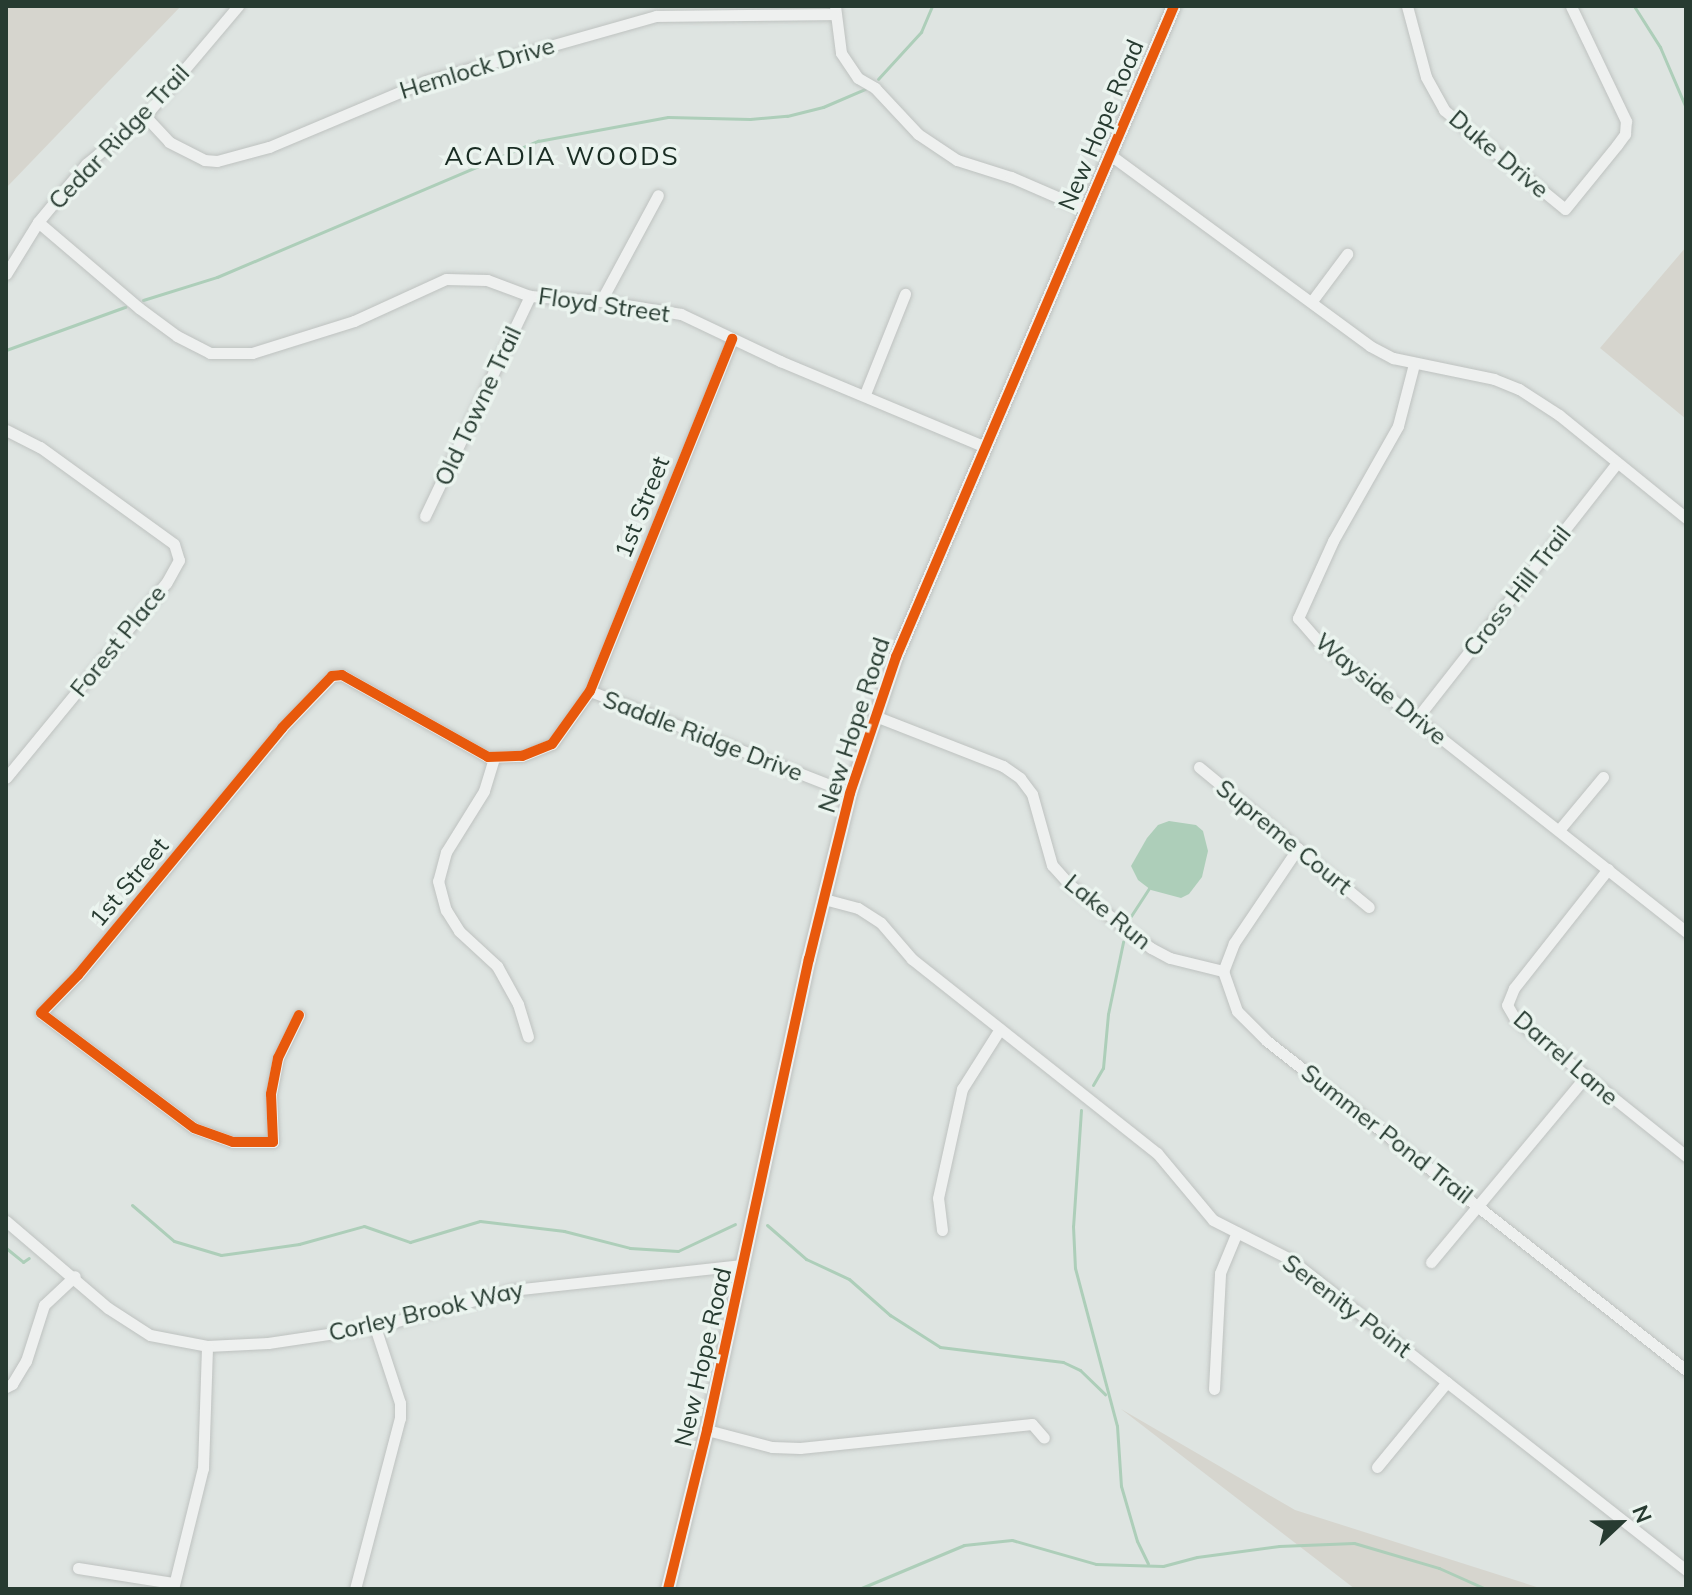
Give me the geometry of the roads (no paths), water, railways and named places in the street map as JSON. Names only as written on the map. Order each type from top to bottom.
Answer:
[{"type":"street","name":"Cedar Ridge Trail","points":[[6,274],[38,222],[86,164],[145,116],[238,6]]},
{"type":"street","name":"New Hope Road","points":[[668,1589],[707,1430],[850,793],[896,657],[1174,6]]},
{"type":"street","name":"Duke Drive","points":[[1407,6],[1426,77],[1444,110],[1565,209],[1625,134],[1626,121],[1571,6]]},
{"type":"street","name":"Hemlock Drive","points":[[145,116],[169,142],[204,160],[217,161],[269,147],[426,81],[656,16],[835,10]]},
{"type":"street","points":[[835,10],[841,53],[858,78],[875,88],[918,134],[957,160],[1011,177],[1085,209]]},
{"type":"street","points":[[1109,154],[1370,346],[1414,364],[1494,379],[1519,389],[1559,415],[1686,518]]},
{"type":"street","points":[[601,301],[658,195]]},
{"type":"street","name":"Floyd Street","points":[[38,222],[177,336],[210,353],[260,351],[354,321],[446,279],[487,280],[530,296],[601,301],[681,314],[732,339],[986,447]]},
{"type":"street","points":[[1312,301],[1347,254]]},
{"type":"street","points":[[865,394],[905,294]]},
{"type":"street","name":"Old Towne Trail","points":[[425,516],[530,296]]},
{"type":"street","name":"1st Street","points":[[590,691],[732,339]]},
{"type":"street","name":"Wayside Drive","points":[[1414,364],[1398,426],[1333,541],[1298,618],[1318,641],[1686,932]]},
{"type":"street","name":"Forest Place","points":[[6,430],[40,447],[174,544],[179,560],[166,583],[6,778]]},
{"type":"street","name":"Cross Hill Trail","points":[[1417,718],[1617,463]]},
{"type":"street","name":"1st Street","points":[[299,1015],[278,1058],[271,1094],[273,1142],[233,1142],[194,1128],[41,1013],[78,975],[282,728],[332,676],[342,675],[448,737],[494,758]]},
{"type":"street","name":"Saddle Ridge Drive","points":[[494,758],[522,756],[552,744],[590,691],[850,793]]},
{"type":"street","name":"Lake Run","points":[[875,716],[1003,766],[1020,778],[1032,794],[1052,865],[1070,885],[1151,948],[1170,958],[1223,971]]},
{"type":"street","points":[[494,758],[484,791],[446,852],[438,881],[446,910],[459,931],[497,966],[518,1004],[528,1036]]},
{"type":"street","name":"Supreme Court","points":[[1199,767],[1369,907]]},
{"type":"street","points":[[1559,830],[1603,777]]},
{"type":"street","points":[[1223,971],[1234,943],[1298,848]]},
{"type":"street","name":"Darrel Lane","points":[[1608,869],[1514,988],[1507,1005],[1515,1019],[1686,1156]]},
{"type":"street","name":"Serenity Point","points":[[824,899],[858,908],[881,923],[912,959],[1157,1153],[1213,1220],[1290,1259],[1686,1570]]},
{"type":"street","name":"Summer Pond Trail","points":[[1223,971],[1237,1011],[1252,1028],[1686,1370]]},
{"type":"street","points":[[942,1230],[938,1198],[962,1089],[1000,1029]]},
{"type":"street","points":[[1431,1262],[1585,1077]]},
{"type":"street","name":"Corley Brook Way","points":[[6,1221],[75,1276],[108,1308],[150,1335],[207,1346],[268,1343],[375,1327],[512,1290],[744,1265]]},
{"type":"street","points":[[1214,1389],[1220,1273],[1237,1232]]},
{"type":"street","points":[[6,1387],[12,1384],[26,1361],[44,1305],[75,1276]]},
{"type":"street","points":[[355,1589],[400,1418],[400,1403],[375,1327]]},
{"type":"street","points":[[78,1568],[173,1586],[203,1468],[207,1346]]},
{"type":"street","points":[[1377,1467],[1447,1382]]},
{"type":"street","points":[[707,1430],[772,1447],[800,1448],[1032,1424],[1044,1438]]},
{"type":"waterway","points":[[878,79],[921,32],[932,6]]},
{"type":"waterway","points":[[1634,6],[1660,47],[1686,108]]},
{"type":"waterway","points":[[143,300],[217,277],[538,141],[668,117],[750,119],[787,116],[823,107],[865,89]]},
{"type":"waterway","points":[[6,350],[125,307]]},
{"type":"waterway","points":[[1129,919],[1149,888]]},
{"type":"waterway","points":[[1093,1085],[1103,1068],[1108,1014],[1123,942]]},
{"type":"waterway","points":[[1081,1110],[1073,1226],[1075,1268],[1117,1426],[1121,1486],[1137,1541],[1148,1564]]},
{"type":"waterway","points":[[132,1205],[174,1241],[221,1255],[299,1244],[364,1226],[410,1242],[480,1221],[564,1231],[630,1248],[678,1251],[735,1224]]},
{"type":"waterway","points":[[767,1225],[806,1259],[849,1279],[890,1315],[940,1347],[1063,1362],[1080,1370],[1105,1394]]},
{"type":"waterway","points":[[6,1248],[23,1262],[29,1258]]},
{"type":"waterway","points":[[859,1589],[964,1545],[1012,1540],[1096,1564],[1163,1566],[1197,1557],[1279,1546],[1354,1543],[1439,1568],[1486,1589]]},
{"type":"district","name":"ACADIA WOODS","points":[[562,156]]}]
